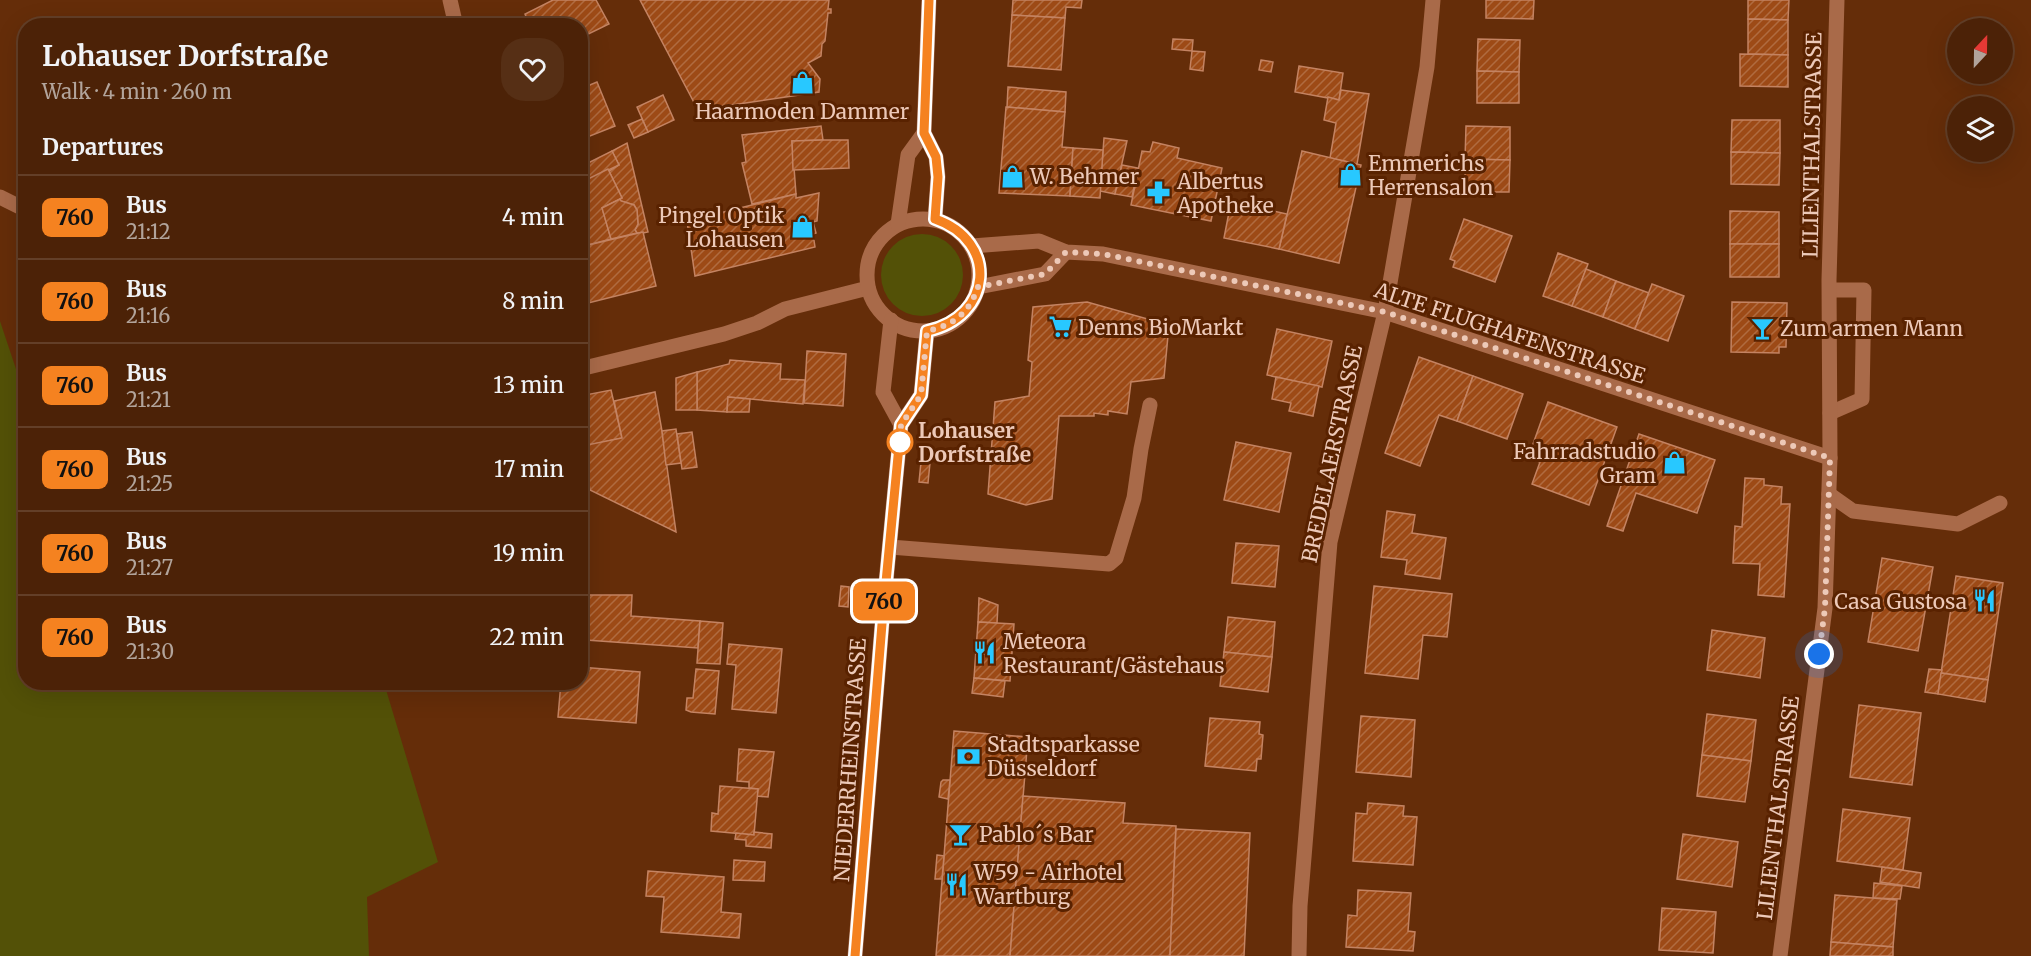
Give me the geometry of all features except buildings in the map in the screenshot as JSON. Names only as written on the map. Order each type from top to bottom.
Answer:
[{"type":"street","points":[[450,0],[454,18]]},
{"type":"street","points":[[929,0],[924,133],[936,157],[938,177],[935,219]]},
{"type":"street","name":"BREDELAERSTRASSE","points":[[1299,956],[1300,895],[1330,542],[1385,312],[1427,67],[1433,0]]},
{"type":"street","name":"LILIENTHALSTRASSE","points":[[1780,956],[1825,608],[1830,458],[1830,290],[1836,0]]},
{"type":"street","points":[[898,225],[908,155],[924,133]]},
{"type":"street","points":[[0,197],[18,206]]},
{"type":"street","points":[[935,219],[956,229],[972,246],[979,266],[978,287],[969,307],[954,322],[942,328],[927,331],[902,327],[881,312],[873,301],[868,288],[867,269],[872,252],[878,240],[898,225],[910,220],[935,219]]},
{"type":"street","name":"ALTE FLUGHAFENSTRASSE","points":[[972,246],[1039,241],[1066,252],[1103,254],[1385,312],[1830,458]]},
{"type":"street","points":[[978,287],[1045,274],[1066,252]]},
{"type":"street","points":[[588,367],[724,334],[756,323],[785,309],[868,288]]},
{"type":"street","points":[[1830,290],[1864,290],[1862,399],[1830,413]]},
{"type":"street","points":[[891,320],[884,392],[901,425]]},
{"type":"street","name":"NIEDERRHEINSTRASSE","points":[[855,956],[901,425],[921,395],[927,331]]},
{"type":"street","points":[[890,546],[1109,564],[1116,558],[1134,498],[1150,405]]},
{"type":"street","points":[[1829,494],[1853,511],[1958,524],[2000,503]]},
{"type":"shaded area","points":[[914,234],[930,234],[945,241],[956,252],[963,267],[960,291],[951,304],[930,316],[914,316],[899,309],[888,298],[881,283],[881,267],[888,252],[899,241]]},
{"type":"shaded area","points":[[0,321],[18,375],[18,690],[386,690],[438,862],[367,897],[369,956],[0,956]]},
{"type":"bus line","name":"760","points":[[855,956],[901,425],[921,395],[927,331],[942,328],[954,322],[965,312],[973,301],[980,277],[972,246],[956,229],[935,219],[938,177],[936,157],[924,133],[929,0]]},
{"type":"place","name":"Haarmoden Dammer","points":[[802,83]]},
{"type":"place","name":"Emmerichs Herrensalon","points":[[1350,175]]},
{"type":"place","name":"W. Behmer","points":[[1012,176]]},
{"type":"place","name":"Albertus Apotheke","points":[[1159,193]]},
{"type":"place","name":"Pingel Optik Lohausen","points":[[802,227]]},
{"type":"place","name":"Denns BioMarkt","points":[[1060,327]]},
{"type":"place","name":"Zum armen Mann","points":[[1762,328]]},
{"type":"place","name":"Lohauser Dorfstraße","points":[[900,442]]},
{"type":"place","name":"Fahrradstudio Gram","points":[[1674,463]]},
{"type":"place","name":"Casa Gustosa","points":[[1985,601]]},
{"type":"place","name":"Meteora Restaurant/Gästehaus","points":[[985,653]]},
{"type":"place","name":"Stadtsparkasse Düsseldorf","points":[[969,756]]},
{"type":"place","name":"Pablo´s Bar","points":[[961,834]]},
{"type":"place","name":"W59 - Airhotel Wartburg","points":[[956,884]]},
{"type":"route","points":[[900,442],[900,445],[901,425],[921,395],[927,331],[942,328],[954,322],[973,301],[978,287],[1045,274],[1066,252],[1103,254],[1385,312],[1830,458],[1825,608],[1819,654]]}]
